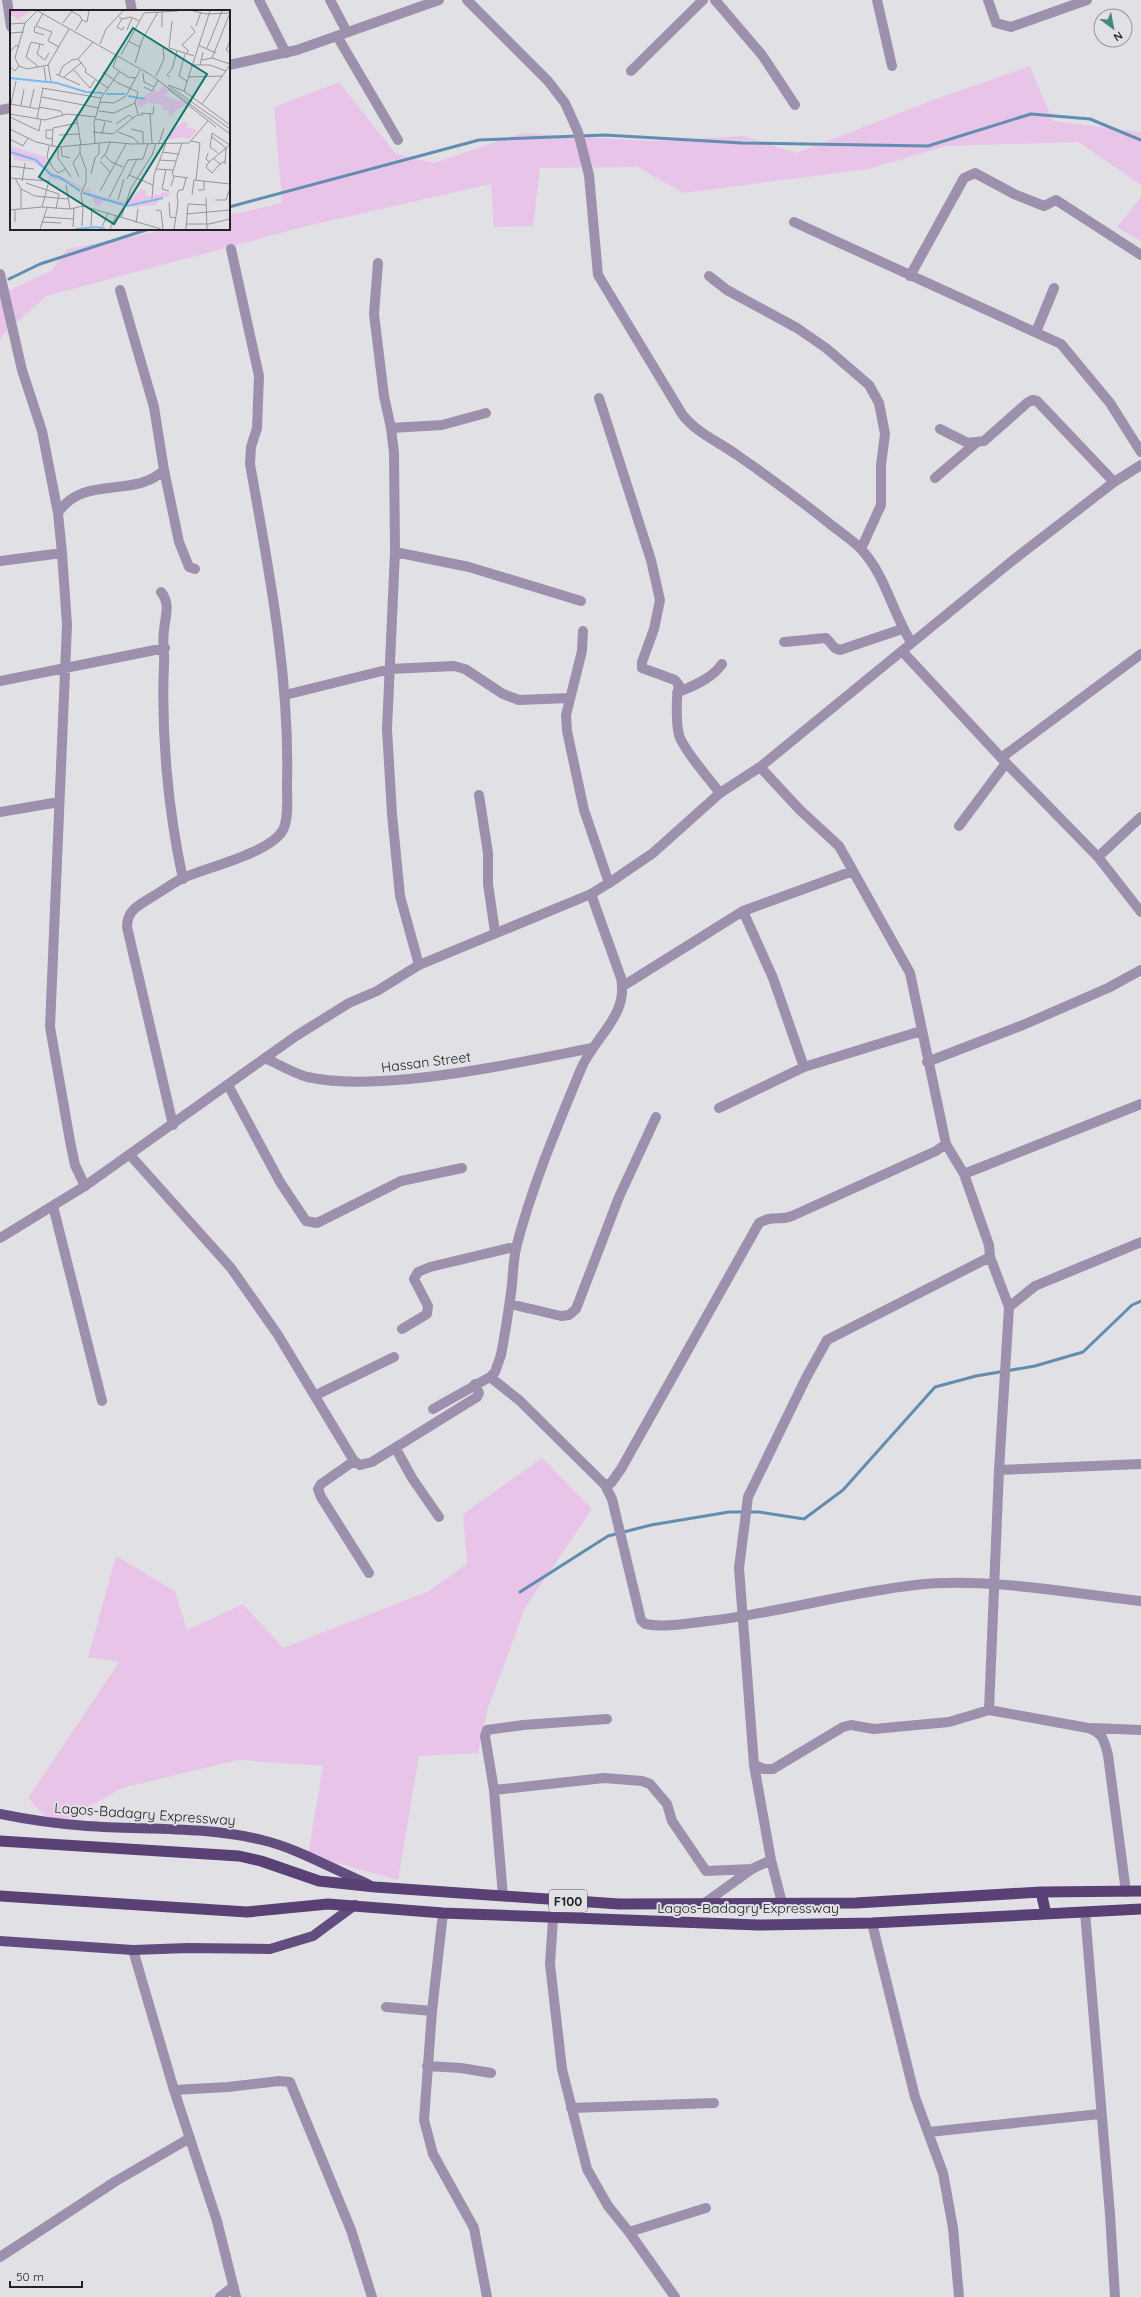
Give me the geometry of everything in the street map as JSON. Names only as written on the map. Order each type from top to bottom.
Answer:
[{"type":"highway","name":"Lagos-Badagry Expressway","points":[[0,1841],[239,1856],[261,1861],[319,1881],[376,1887],[619,1904],[702,1905],[856,1903],[1041,1892],[1141,1891]]},
{"type":"highway","points":[[1041,1892],[1046,1914]]},
{"type":"highway","name":"Lagos-Badagry Expressway","points":[[0,1896],[247,1912],[328,1904],[355,1905],[443,1914],[758,1926],[872,1923],[1141,1909]]},
{"type":"main road","name":"Lagos-Badagry Expressway","points":[[0,1814],[43,1822],[87,1826],[215,1831],[262,1840],[287,1848],[376,1887]]},
{"type":"main road","points":[[0,1941],[133,1950],[195,1948],[270,1949],[313,1936],[355,1905]]},
{"type":"street","points":[[7,0],[10,20]]},
{"type":"street","points":[[130,0],[132,10]]},
{"type":"street","points":[[259,0],[286,53]]},
{"type":"street","points":[[330,0],[347,32]]},
{"type":"street","points":[[230,65],[286,53],[439,0]]},
{"type":"street","points":[[467,0],[548,81],[565,103],[579,136],[588,175],[598,275],[682,414],[696,429],[737,454],[798,498],[861,549],[882,580],[902,629],[911,642]]},
{"type":"street","points":[[631,71],[703,0]]},
{"type":"street","points":[[715,0],[762,55],[795,105]]},
{"type":"street","points":[[878,0],[892,66]]},
{"type":"street","points":[[988,0],[996,23],[1011,28],[1087,0]]},
{"type":"street","points":[[337,36],[398,140]]},
{"type":"street","points":[[0,110],[10,108]]},
{"type":"street","points":[[910,276],[964,178],[975,173],[1014,194],[1044,206],[1056,200],[1141,255]]},
{"type":"street","points":[[794,222],[1061,344],[1110,403],[1141,452]]},
{"type":"street","points":[[173,1125],[127,927],[127,917],[131,911],[139,905],[182,879],[241,857],[272,842],[283,830],[286,808],[289,737],[281,650],[250,464],[252,447],[257,428],[259,376],[231,249]]},
{"type":"street","points":[[378,263],[374,314],[384,396],[391,428],[394,453],[395,552],[387,729],[392,814],[400,896],[419,965]]},
{"type":"street","points":[[708,276],[727,290],[797,328],[826,348],[869,385],[879,403],[885,434],[881,465],[881,505],[861,549]]},
{"type":"street","points":[[1,278],[22,370],[42,431],[58,513],[62,553],[67,626],[58,802],[50,1027],[75,1165],[85,1186]]},
{"type":"street","points":[[1036,332],[1054,288]]},
{"type":"street","points":[[120,290],[154,408],[164,470],[184,560],[189,567],[195,569]]},
{"type":"street","points":[[599,398],[619,455],[651,560],[658,590],[658,612],[654,629],[642,662],[642,668],[675,680],[679,685],[677,693],[679,734],[684,744],[720,794]]},
{"type":"street","points":[[940,429],[968,443],[984,441],[1027,403],[1032,400],[1037,401],[1114,482]]},
{"type":"street","points":[[391,428],[442,425],[486,413]]},
{"type":"street","points":[[935,478],[976,443]]},
{"type":"street","points":[[0,1238],[85,1186],[173,1125],[296,1036],[343,1007],[378,991],[419,965],[495,932],[592,894],[609,883],[653,853],[720,794],[760,767],[911,642],[1114,482],[1141,465]]},
{"type":"street","points":[[58,513],[63,505],[81,493],[94,489],[145,482],[156,478],[164,470]]},
{"type":"street","points":[[395,552],[469,567],[581,601]]},
{"type":"street","points":[[0,562],[62,553]]},
{"type":"street","points":[[161,592],[165,597],[167,613],[163,631],[165,648],[165,720],[173,832],[182,879]]},
{"type":"street","points":[[784,642],[826,638],[840,650],[902,629]]},
{"type":"street","points":[[583,631],[582,651],[569,698],[566,715],[567,731],[584,810],[609,883]]},
{"type":"street","points":[[0,681],[165,648]]},
{"type":"street","points":[[902,651],[1004,761],[1098,857],[1141,912]]},
{"type":"street","points":[[959,826],[1004,761],[1141,654]]},
{"type":"street","points":[[677,693],[707,678],[718,670],[722,664]]},
{"type":"street","points":[[285,695],[390,669],[454,666],[465,669],[503,694],[519,700],[569,698]]},
{"type":"street","points":[[760,767],[800,810],[839,846],[910,974],[920,1031],[946,1144],[964,1174],[989,1245],[990,1257],[1009,1307],[1007,1365],[999,1470],[989,1710]]},
{"type":"street","points":[[479,795],[488,853],[488,884],[495,932]]},
{"type":"street","points":[[0,812],[58,802]]},
{"type":"street","points":[[1098,857],[1141,817]]},
{"type":"street","points":[[623,986],[743,911],[853,871]]},
{"type":"street","points":[[433,1409],[475,1384],[490,1377],[495,1372],[501,1355],[510,1304],[516,1249],[541,1165],[592,1048],[604,1035],[619,1009],[623,986],[592,894]]},
{"type":"street","points":[[743,911],[774,978],[804,1067]]},
{"type":"street","points":[[927,1062],[1023,1025],[1108,988],[1141,970]]},
{"type":"street","points":[[719,1108],[804,1067],[920,1031]]},
{"type":"street","name":"Hassan Street","points":[[265,1058],[305,1076],[336,1082],[369,1082],[436,1076],[489,1068],[592,1048]]},
{"type":"street","points":[[228,1085],[280,1182],[306,1221],[317,1223],[401,1181],[462,1168]]},
{"type":"street","points":[[964,1174],[1141,1104]]},
{"type":"street","points":[[510,1304],[561,1316],[569,1315],[576,1309],[619,1197],[656,1117]]},
{"type":"street","points":[[605,1485],[611,1483],[621,1469],[759,1223],[770,1217],[784,1219],[792,1216],[936,1151],[946,1144]]},
{"type":"street","points":[[130,1155],[231,1268],[278,1335],[316,1395],[354,1461],[360,1465],[365,1465],[396,1449],[477,1397],[479,1392],[475,1384]]},
{"type":"street","points":[[53,1206],[102,1402]]},
{"type":"street","points":[[1009,1307],[1035,1286],[1141,1242]]},
{"type":"street","points":[[402,1329],[428,1314],[428,1306],[414,1279],[418,1272],[430,1267],[509,1248],[516,1249]]},
{"type":"street","points":[[782,1903],[770,1860],[754,1765],[739,1568],[745,1510],[748,1498],[806,1378],[827,1340],[990,1257]]},
{"type":"street","points":[[316,1395],[394,1357]]},
{"type":"street","points":[[490,1377],[519,1400],[605,1485],[612,1499],[641,1620],[645,1624],[686,1624],[742,1617],[843,1595],[916,1585],[995,1583],[1141,1601]]},
{"type":"street","points":[[396,1449],[412,1478],[439,1516]]},
{"type":"street","points":[[354,1461],[321,1484],[318,1489],[321,1497],[369,1573]]},
{"type":"street","points":[[999,1470],[1141,1464]]},
{"type":"street","points":[[754,1765],[764,1769],[773,1769],[846,1726],[874,1730],[949,1722],[989,1710],[1088,1728],[1141,1730]]},
{"type":"street","points":[[503,1896],[494,1790],[485,1736],[487,1730],[523,1725],[607,1719]]},
{"type":"street","points":[[1088,1728],[1098,1732],[1104,1738],[1108,1755],[1126,1892]]},
{"type":"street","points":[[494,1790],[604,1778],[642,1781],[650,1784],[667,1804],[672,1821],[706,1871],[752,1869]]},
{"type":"street","points":[[702,1905],[752,1869],[770,1860]]},
{"type":"street","points":[[1084,1912],[1100,2114],[1110,2214],[1115,2297]]},
{"type":"street","points":[[443,1914],[432,2011],[424,2120],[433,2154],[474,2228],[487,2297]]},
{"type":"street","points":[[553,1919],[550,1964],[562,2069],[587,2169],[608,2206],[629,2232],[675,2297]]},
{"type":"street","points":[[872,1923],[915,2097],[943,2173],[953,2228],[959,2297]]},
{"type":"street","points":[[133,1950],[174,2090],[217,2221],[235,2292],[220,2297]]},
{"type":"street","points":[[386,2007],[432,2011]]},
{"type":"street","points":[[427,2066],[461,2068],[491,2073]]},
{"type":"street","points":[[174,2090],[228,2087],[279,2081],[290,2082],[351,2230],[372,2297]]},
{"type":"street","points":[[571,2108],[714,2103]]},
{"type":"street","points":[[929,2132],[1100,2114]]},
{"type":"street","points":[[0,2257],[116,2181],[190,2138]]},
{"type":"street","points":[[629,2232],[706,2208]]},
{"type":"shaded area","points":[[1030,66],[1053,121],[1141,132],[1141,185],[1078,142],[946,146],[869,169],[683,193],[638,167],[540,168],[533,226],[494,227],[491,184],[307,226],[47,296],[3,334],[0,341],[0,295],[52,270],[67,249],[163,230],[230,230],[230,215],[282,203],[274,107],[339,82],[396,154],[434,163],[522,133],[653,141],[744,136],[796,153],[936,99]]},
{"type":"shaded area","points":[[1141,197],[1141,241],[1117,227]]},
{"type":"shaded area","points":[[542,1458],[592,1509],[525,1608],[488,1708],[478,1753],[419,1756],[398,1880],[308,1855],[323,1766],[238,1760],[122,1788],[54,1826],[28,1798],[119,1662],[88,1657],[116,1556],[175,1591],[187,1630],[243,1604],[283,1648],[429,1591],[467,1564],[463,1514]]},
{"type":"waterway","points":[[230,207],[479,140],[605,135],[742,143],[928,146],[1031,114],[1090,119],[1141,140]]},
{"type":"waterway","points":[[9,279],[40,264],[146,230]]},
{"type":"waterway","points":[[520,1592],[608,1536],[651,1525],[729,1512],[759,1512],[804,1519],[843,1490],[935,1387],[976,1376],[1035,1366],[1083,1352],[1132,1305],[1141,1301]]}]
